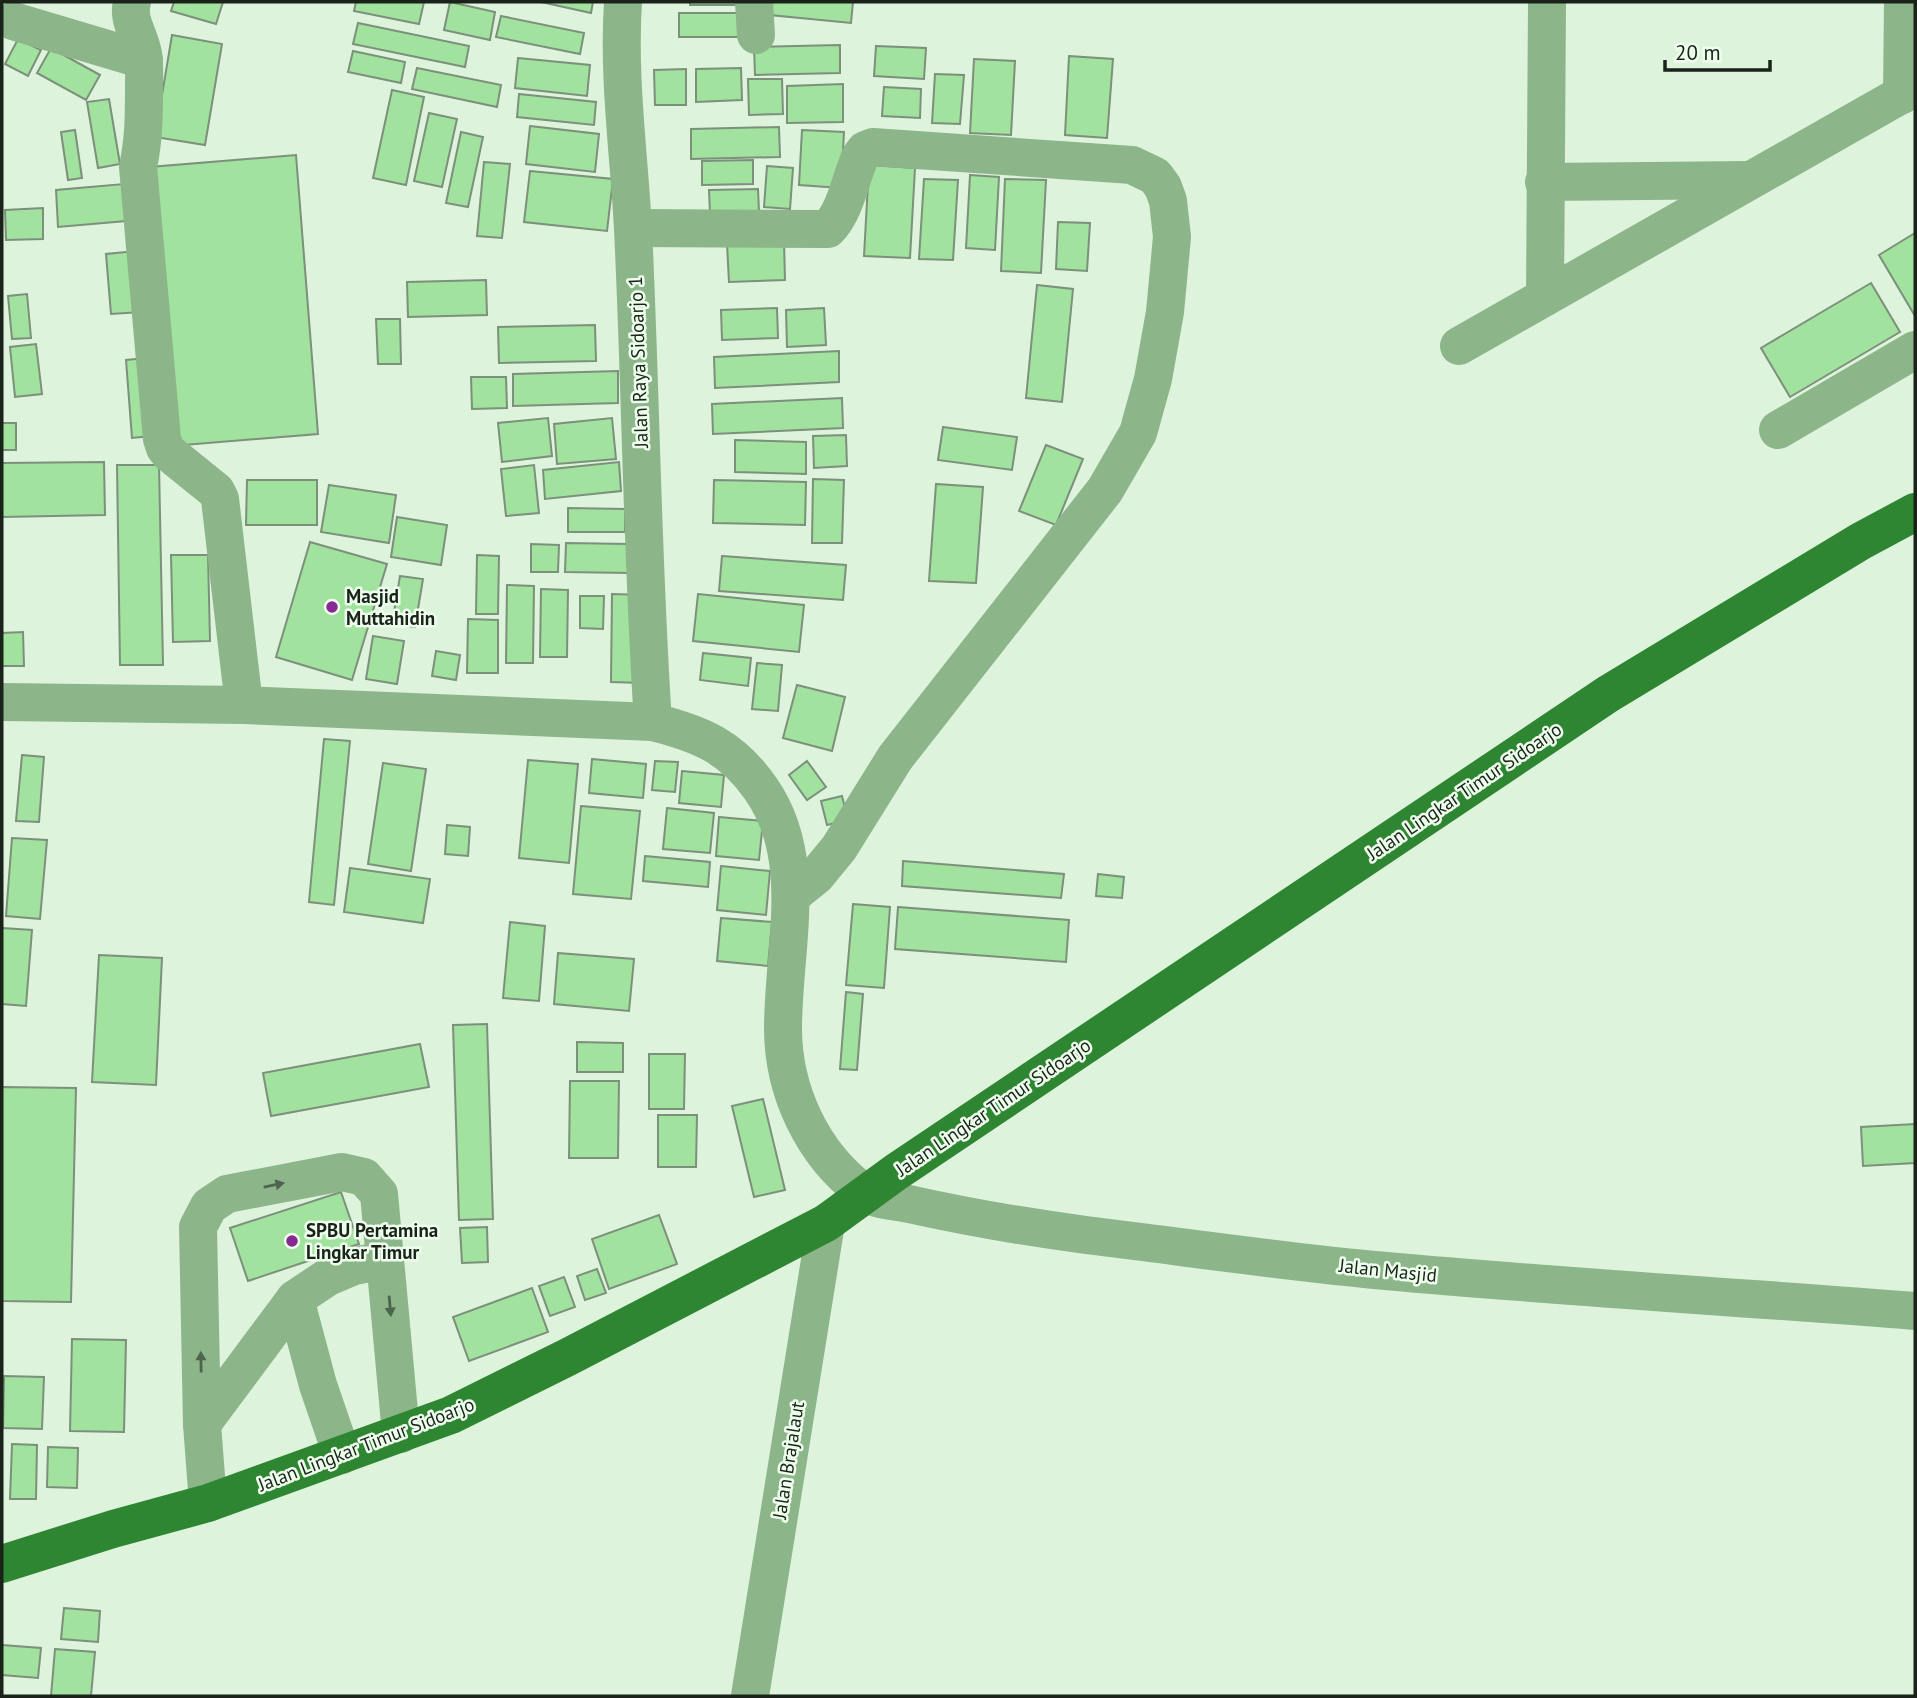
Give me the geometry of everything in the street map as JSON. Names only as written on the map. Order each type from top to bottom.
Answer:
[{"type":"main road","name":"Jalan Lingkar Timur Sidoarjo","points":[[2,1564],[208,1503],[451,1415],[826,1223],[865,1194],[1608,694],[1861,541],[1915,512]]},
{"type":"street","points":[[132,2],[130,12],[144,60],[144,137],[138,167],[162,439],[164,448],[216,491],[220,499],[244,705]]},
{"type":"street","name":"Jalan Raya Sidoarjo 1","points":[[623,2],[623,87],[633,228],[646,623],[653,722]]},
{"type":"street","points":[[1545,297],[1547,2]]},
{"type":"street","points":[[1459,346],[1909,91],[1903,2]]},
{"type":"street","points":[[13,21],[144,60]]},
{"type":"street","points":[[633,228],[828,229],[838,215],[860,157],[865,150],[873,148],[1132,165],[1155,176],[1168,201],[1172,237],[1165,312],[1153,379],[1138,433],[1105,490],[895,758],[839,848],[816,876],[791,896]]},
{"type":"street","points":[[1544,182],[1752,180]]},
{"type":"street","points":[[1778,430],[1915,350]]},
{"type":"street","points":[[2,702],[244,705],[653,722],[706,738],[725,750],[757,782],[780,823],[787,849],[791,896],[783,1031],[788,1073],[797,1107],[810,1132],[824,1153],[865,1194]]},
{"type":"street","points":[[208,1503],[202,1424],[198,1227],[209,1206],[227,1194],[342,1172],[364,1177],[379,1194],[401,1434]]},
{"type":"street","name":"Jalan Masjid","points":[[865,1194],[962,1216],[1033,1228],[1383,1271],[1915,1311]]},
{"type":"street","name":"Jalan Brajalaut","points":[[750,1696],[826,1223]]},
{"type":"street","points":[[202,1424],[295,1299],[328,1277],[354,1266],[385,1260]]},
{"type":"street","points":[[295,1299],[318,1385],[342,1455]]},
{"type":"building","points":[[174,2],[223,2],[216,24],[171,11]]},
{"type":"building","points":[[356,2],[424,2],[419,24],[354,11]]},
{"type":"building","points":[[450,2],[495,12],[490,40],[444,30]]},
{"type":"building","points":[[541,2],[593,2],[591,13]]},
{"type":"building","points":[[690,2],[747,2],[747,5],[690,5]]},
{"type":"building","points":[[772,2],[853,2],[851,23],[770,15]]},
{"type":"building","points":[[679,13],[751,13],[751,37],[679,37]]},
{"type":"building","points":[[501,16],[584,33],[580,54],[496,37]]},
{"type":"building","points":[[358,23],[469,46],[465,67],[353,44]]},
{"type":"building","points":[[172,35],[222,44],[205,145],[155,137]]},
{"type":"building","points":[[18,39],[41,50],[28,76],[5,64]]},
{"type":"building","points":[[840,45],[840,73],[755,75],[754,47]]},
{"type":"building","points":[[876,46],[926,48],[924,79],[874,76]]},
{"type":"building","points":[[51,48],[100,75],[86,100],[37,73]]},
{"type":"building","points":[[353,51],[405,62],[401,83],[348,72]]},
{"type":"building","points":[[1069,56],[1113,59],[1107,138],[1065,135]]},
{"type":"building","points":[[518,58],[590,65],[587,96],[515,88]]},
{"type":"building","points":[[974,59],[1015,61],[1011,135],[970,133]]},
{"type":"building","points":[[417,68],[501,85],[497,107],[412,89]]},
{"type":"building","points":[[741,68],[742,100],[696,102],[696,69]]},
{"type":"building","points":[[686,69],[686,105],[655,105],[654,70]]},
{"type":"building","points":[[935,74],[964,75],[960,124],[932,123]]},
{"type":"building","points":[[748,79],[782,79],[783,114],[749,115]]},
{"type":"building","points":[[843,84],[843,122],[787,123],[787,86]]},
{"type":"building","points":[[884,87],[921,89],[920,118],[882,116]]},
{"type":"building","points":[[392,90],[424,97],[406,185],[373,178]]},
{"type":"building","points":[[519,94],[596,102],[594,125],[517,117]]},
{"type":"building","points":[[109,99],[120,164],[98,168],[87,102]]},
{"type":"building","points":[[429,113],[457,119],[442,187],[414,181]]},
{"type":"building","points":[[530,126],[599,134],[595,172],[526,164]]},
{"type":"building","points":[[779,127],[780,157],[691,159],[691,129]]},
{"type":"building","points":[[75,130],[82,178],[68,180],[61,132]]},
{"type":"building","points":[[802,130],[844,132],[841,188],[799,185]]},
{"type":"building","points":[[461,132],[483,137],[468,207],[446,203]]},
{"type":"building","points":[[296,155],[318,434],[172,446],[150,167]]},
{"type":"building","points":[[753,160],[753,184],[702,185],[702,161]]},
{"type":"building","points":[[484,162],[510,164],[502,238],[477,236]]},
{"type":"building","points":[[869,165],[915,168],[910,258],[864,256]]},
{"type":"building","points":[[767,166],[793,168],[790,209],[764,207]]},
{"type":"building","points":[[530,171],[613,179],[607,231],[524,222]]},
{"type":"building","points":[[970,175],[999,177],[995,250],[966,248]]},
{"type":"building","points":[[924,179],[958,180],[953,260],[919,259]]},
{"type":"building","points":[[1005,179],[1046,180],[1041,273],[1001,271]]},
{"type":"building","points":[[124,184],[126,221],[58,227],[56,190]]},
{"type":"building","points":[[758,189],[759,212],[710,213],[709,190]]},
{"type":"building","points":[[43,208],[43,239],[6,240],[5,210]]},
{"type":"building","points":[[1058,222],[1090,223],[1087,271],[1056,269]]},
{"type":"building","points":[[1915,233],[1915,316],[1879,255]]},
{"type":"building","points":[[784,241],[785,280],[729,282],[727,244]]},
{"type":"building","points":[[136,251],[141,312],[111,314],[106,254]]},
{"type":"building","points":[[486,280],[487,315],[408,317],[407,282]]},
{"type":"building","points":[[1871,283],[1900,332],[1790,397],[1761,348]]},
{"type":"building","points":[[1037,285],[1073,289],[1062,402],[1026,398]]},
{"type":"building","points":[[27,294],[31,338],[12,339],[8,296]]},
{"type":"building","points":[[777,308],[778,338],[722,340],[721,310]]},
{"type":"building","points":[[824,308],[826,345],[787,347],[786,310]]},
{"type":"building","points":[[376,319],[400,319],[401,364],[378,364]]},
{"type":"building","points":[[595,325],[596,361],[499,363],[498,327]]},
{"type":"building","points":[[36,344],[42,394],[15,397],[10,347]]},
{"type":"building","points":[[839,351],[839,382],[715,388],[714,357]]},
{"type":"building","points":[[146,358],[152,436],[132,438],[126,360]]},
{"type":"building","points":[[618,371],[618,403],[513,406],[513,374]]},
{"type":"building","points":[[471,377],[506,377],[507,408],[472,409]]},
{"type":"building","points":[[842,398],[843,428],[713,434],[712,404]]},
{"type":"building","points":[[548,418],[552,456],[502,462],[498,423]]},
{"type":"building","points":[[612,418],[616,459],[557,464],[554,424]]},
{"type":"building","points":[[2,423],[16,423],[16,450],[2,450]]},
{"type":"building","points":[[943,427],[1017,437],[1012,470],[938,460]]},
{"type":"building","points":[[846,435],[847,466],[814,468],[813,436]]},
{"type":"building","points":[[735,440],[806,442],[806,474],[735,472]]},
{"type":"building","points":[[1046,445],[1083,459],[1056,525],[1019,511]]},
{"type":"building","points":[[104,462],[105,515],[2,517],[2,463]]},
{"type":"building","points":[[619,462],[621,491],[545,499],[543,470]]},
{"type":"building","points":[[117,465],[159,465],[163,665],[120,665]]},
{"type":"building","points":[[534,465],[539,513],[506,516],[501,469]]},
{"type":"building","points":[[813,479],[844,480],[842,543],[812,543]]},
{"type":"building","points":[[247,480],[317,480],[317,525],[246,525]]},
{"type":"building","points":[[714,480],[806,482],[805,525],[713,523]]},
{"type":"building","points":[[936,484],[983,487],[976,583],[929,581]]},
{"type":"building","points":[[329,485],[396,495],[389,543],[321,532]]},
{"type":"building","points":[[568,508],[625,509],[625,532],[568,532]]},
{"type":"building","points":[[397,517],[447,525],[441,565],[391,557]]},
{"type":"building","points":[[310,542],[387,564],[352,680],[276,657]]},
{"type":"building","points":[[566,543],[630,544],[630,573],[565,572]]},
{"type":"building","points":[[531,544],[559,545],[558,572],[531,572]]},
{"type":"building","points":[[171,555],[208,555],[210,641],[173,642]]},
{"type":"building","points":[[477,555],[499,556],[498,614],[476,614]]},
{"type":"building","points":[[722,556],[846,565],[843,600],[719,591]]},
{"type":"building","points":[[400,576],[423,579],[415,627],[392,624]]},
{"type":"building","points":[[507,585],[534,586],[533,663],[506,663]]},
{"type":"building","points":[[541,589],[568,590],[567,657],[540,657]]},
{"type":"building","points":[[612,594],[644,595],[643,683],[611,682]]},
{"type":"building","points":[[698,594],[804,605],[799,652],[693,641]]},
{"type":"building","points":[[580,596],[604,596],[603,629],[580,628]]},
{"type":"building","points":[[468,619],[498,620],[498,673],[467,673]]},
{"type":"building","points":[[23,632],[24,666],[2,666],[2,633]]},
{"type":"building","points":[[373,636],[404,641],[397,684],[366,679]]},
{"type":"building","points":[[436,651],[460,655],[456,680],[432,676]]},
{"type":"building","points":[[703,653],[751,658],[748,686],[700,680]]},
{"type":"building","points":[[757,663],[782,665],[778,711],[752,709]]},
{"type":"building","points":[[797,685],[845,697],[832,751],[783,738]]},
{"type":"building","points":[[324,739],[350,741],[334,905],[309,902]]},
{"type":"building","points":[[22,755],[44,757],[39,822],[16,821]]},
{"type":"building","points":[[592,759],[646,764],[643,798],[589,793]]},
{"type":"building","points":[[528,760],[578,764],[569,863],[519,858]]},
{"type":"building","points":[[655,761],[678,762],[675,792],[652,790]]},
{"type":"building","points":[[807,761],[826,787],[807,800],[789,775]]},
{"type":"building","points":[[383,763],[426,769],[411,871],[368,864]]},
{"type":"building","points":[[682,771],[724,775],[721,807],[679,803]]},
{"type":"building","points":[[842,796],[848,820],[827,825],[821,801]]},
{"type":"building","points":[[581,806],[640,811],[631,899],[573,894]]},
{"type":"building","points":[[667,808],[714,813],[710,853],[663,849]]},
{"type":"building","points":[[719,817],[763,821],[759,860],[716,856]]},
{"type":"building","points":[[447,825],[470,827],[468,856],[445,854]]},
{"type":"building","points":[[12,838],[47,840],[40,919],[6,916]]},
{"type":"building","points":[[645,856],[710,862],[708,887],[643,881]]},
{"type":"building","points":[[903,861],[1064,874],[1061,898],[902,886]]},
{"type":"building","points":[[721,866],[770,871],[766,915],[717,910]]},
{"type":"building","points":[[350,868],[430,879],[423,923],[344,912]]},
{"type":"building","points":[[1098,874],[1124,877],[1122,898],[1096,896]]},
{"type":"building","points":[[853,904],[890,907],[884,988],[846,985]]},
{"type":"building","points":[[898,907],[1069,920],[1066,962],[895,949]]},
{"type":"building","points":[[721,918],[772,922],[768,966],[717,961]]},
{"type":"building","points":[[510,922],[545,926],[539,1001],[503,998]]},
{"type":"building","points":[[2,928],[32,930],[26,1006],[2,1004]]},
{"type":"building","points":[[558,953],[634,959],[629,1011],[554,1004]]},
{"type":"building","points":[[99,955],[162,958],[156,1085],[92,1082]]},
{"type":"building","points":[[846,992],[863,994],[857,1070],[840,1069]]},
{"type":"building","points":[[487,1024],[493,1219],[459,1220],[453,1025]]},
{"type":"building","points":[[577,1042],[623,1043],[623,1072],[577,1072]]},
{"type":"building","points":[[420,1044],[429,1087],[271,1116],[263,1073]]},
{"type":"building","points":[[649,1054],[685,1054],[684,1109],[649,1109]]},
{"type":"building","points":[[570,1081],[619,1081],[618,1158],[569,1158]]},
{"type":"building","points":[[2,1087],[76,1088],[71,1302],[2,1301]]},
{"type":"building","points":[[763,1099],[785,1190],[754,1197],[732,1106]]},
{"type":"building","points":[[658,1115],[697,1115],[696,1167],[658,1167]]},
{"type":"building","points":[[1915,1124],[1915,1163],[1863,1166],[1861,1127]]},
{"type":"building","points":[[341,1192],[359,1244],[248,1281],[230,1228]]},
{"type":"building","points":[[659,1215],[677,1264],[609,1289],[592,1239]]},
{"type":"building","points":[[487,1227],[488,1262],[462,1263],[460,1228]]},
{"type":"building","points":[[597,1269],[606,1293],[585,1300],[577,1276]]},
{"type":"building","points":[[564,1277],[575,1307],[550,1316],[539,1286]]},
{"type":"building","points":[[532,1288],[548,1332],[469,1361],[453,1317]]},
{"type":"building","points":[[72,1339],[126,1340],[124,1432],[70,1431]]},
{"type":"building","points":[[4,1376],[44,1377],[42,1429],[3,1428]]},
{"type":"building","points":[[12,1444],[37,1445],[36,1499],[10,1499]]},
{"type":"building","points":[[48,1447],[78,1448],[77,1488],[47,1487]]},
{"type":"building","points":[[64,1608],[100,1611],[98,1642],[61,1639]]},
{"type":"building","points":[[2,1645],[41,1648],[38,1678],[2,1675]]},
{"type":"building","points":[[55,1649],[95,1652],[91,1696],[51,1696]]},
{"type":"place","name":"Masjid Muttahidin","points":[[332,607]]},
{"type":"place","name":"SPBU Pertamina Lingkar Timur","points":[[292,1241]]}]
